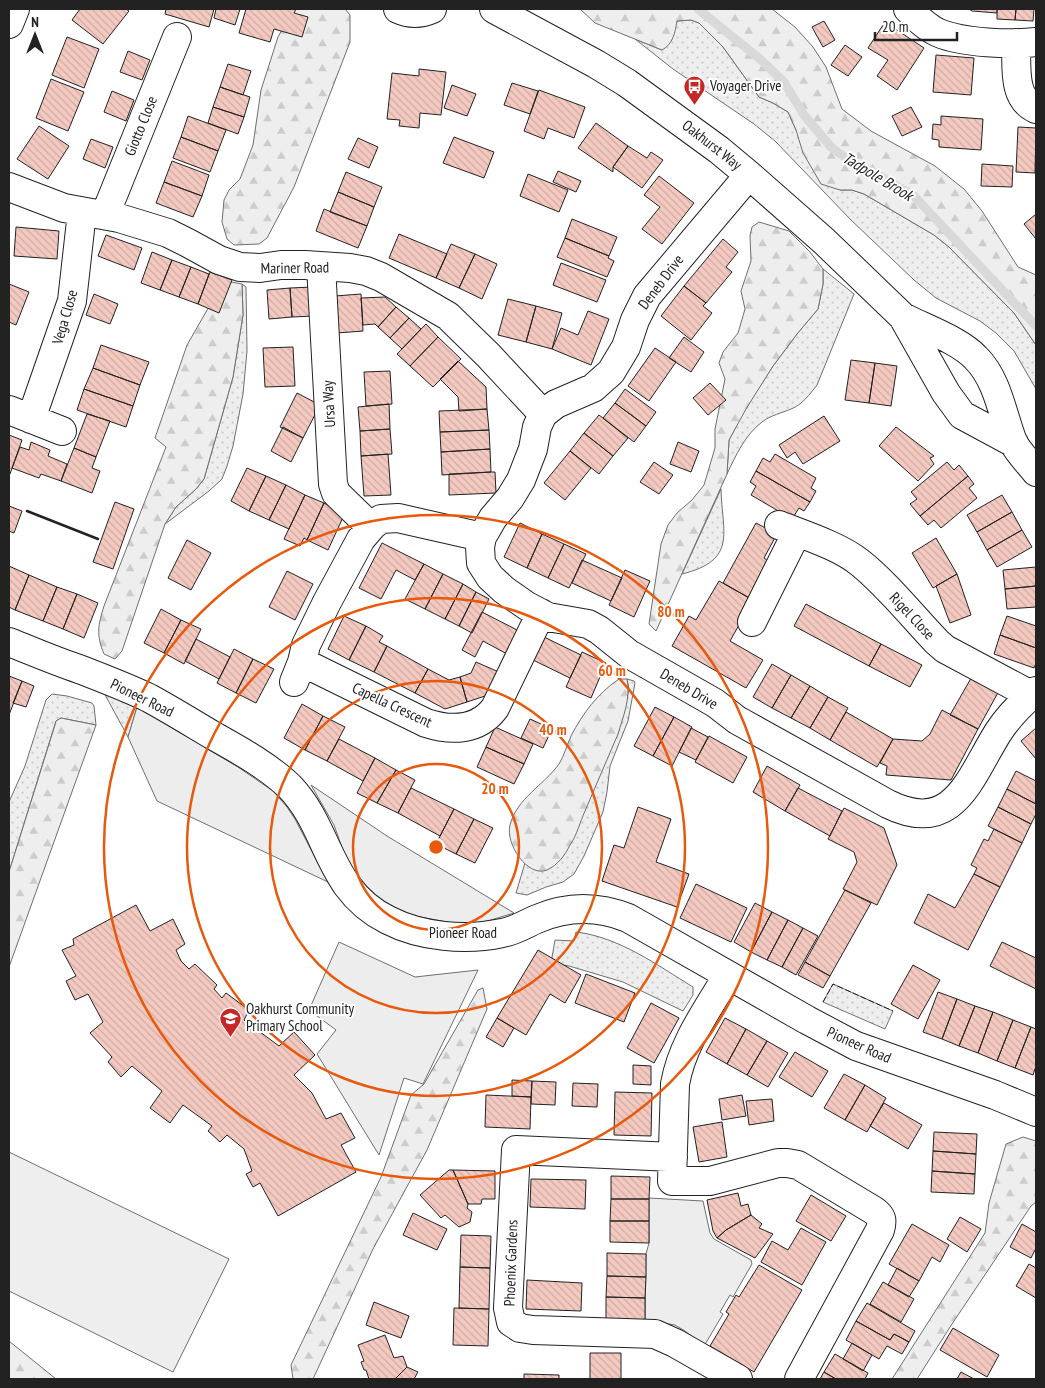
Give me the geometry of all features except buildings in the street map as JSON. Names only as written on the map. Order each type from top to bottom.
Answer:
[{"type":"street","points":[[9,24],[15,9]]},
{"type":"street","points":[[398,9],[413,13],[426,12],[432,9]]},
{"type":"street","name":"Oakhurst Way","points":[[494,9],[596,64],[627,83],[719,150],[749,175],[817,234],[903,318],[954,406],[962,414],[1014,443]]},
{"type":"street","points":[[908,9],[927,26],[939,33],[977,41],[1026,43],[1018,82],[1024,101],[1036,109]]},
{"type":"street","name":"Giotto Close","points":[[93,213],[177,37]]},
{"type":"street","name":"Deneb Drive","points":[[543,414],[556,404],[593,388],[611,372],[626,347],[635,320],[647,296],[749,175]]},
{"type":"street","name":"Mariner Road","points":[[9,187],[56,206],[93,213],[168,233],[218,260],[240,267],[321,266],[366,271],[399,286],[448,316],[543,414]]},
{"type":"street","name":"Vega Close","points":[[62,431],[20,415],[72,301],[93,213]]},
{"type":"street","name":"Ursa Way","points":[[321,266],[333,484],[336,493],[370,527]]},
{"type":"street","name":"Oakhurst Way","points":[[903,318],[954,342],[976,358],[991,380],[1006,416],[1014,443],[1036,472]]},
{"type":"street","points":[[370,527],[382,520],[398,518],[482,537],[493,518],[510,498],[521,480],[533,449],[537,427],[543,414]]},
{"type":"street","name":"Capella Crescent","points":[[370,527],[356,546],[327,602],[306,645],[298,672],[426,723],[446,728],[468,727],[484,719],[495,708],[541,613]]},
{"type":"street","name":"Rigel Close","points":[[752,622],[788,528],[858,561],[878,578],[945,649],[1034,693]]},
{"type":"street","name":"Deneb Drive","points":[[482,537],[480,557],[485,572],[526,606],[560,620],[592,626],[629,654],[714,702],[744,724],[881,800],[913,814],[928,814],[951,805],[961,794],[1000,729],[1034,693]]},
{"type":"street","name":"Pioneer Road","points":[[9,642],[148,698],[236,749],[279,777],[295,793],[306,808],[346,886],[366,906],[388,920],[420,933],[461,936],[486,935],[503,933],[558,912],[580,908],[607,910],[628,918],[856,1046],[1036,1112]]},
{"type":"street","points":[[728,975],[692,1034],[677,1070],[674,1084],[672,1182],[710,1181],[778,1163],[798,1165],[873,1210],[881,1217],[882,1221],[880,1230],[798,1379]]},
{"type":"street","name":"Phoenix Gardens","points":[[673,1157],[516,1150],[508,1308],[511,1322],[520,1328],[534,1330],[655,1334],[738,1379]]},
{"type":"green space","points":[[293,9],[345,9],[350,15],[350,42],[294,187],[267,238],[259,244],[234,245],[227,239],[222,222],[224,200],[229,190],[240,179],[253,145],[261,90],[278,37]]},
{"type":"green space","points":[[580,9],[772,9],[795,27],[813,47],[826,67],[842,109],[871,131],[935,166],[964,189],[982,211],[1018,267],[1036,275],[1036,345],[1014,313],[949,247],[934,235],[864,194],[852,190],[840,190],[821,184],[803,153],[788,112],[759,97],[723,47],[699,23],[691,20],[677,21],[671,41],[662,50],[595,23]]},
{"type":"green space","points":[[691,20],[699,23],[723,47],[759,97],[788,112],[796,130],[840,190],[852,190],[864,194],[934,235],[949,247],[1014,313],[1036,345],[1036,389],[1014,351],[996,333],[980,321],[936,298],[914,280],[850,219],[775,141],[754,124],[673,69],[635,39],[662,50],[677,21]]},
{"type":"green space","points":[[759,222],[789,231],[810,252],[823,269],[823,284],[818,309],[773,366],[729,440],[727,474],[656,631],[649,624],[661,544],[668,525],[704,485],[715,448],[715,429],[725,379],[719,363],[723,352],[738,333],[745,309],[741,291],[751,261],[750,236],[752,227]]},
{"type":"green space","points":[[823,269],[854,294],[817,385],[799,405],[769,418],[756,427],[742,446],[727,474],[729,440],[744,411],[773,366],[818,309],[823,284]]},
{"type":"green space","points":[[231,282],[242,284],[243,315],[233,377],[204,479],[176,507],[165,524],[122,651],[115,659],[104,654],[100,641],[99,625],[104,606],[166,447],[155,438],[187,345],[222,284]]},
{"type":"green space","points":[[242,284],[246,287],[247,351],[243,394],[233,446],[227,466],[222,479],[165,524],[176,507],[204,479],[233,377],[243,315]]},
{"type":"green space","points":[[721,489],[724,532],[723,543],[719,553],[712,561],[700,568],[682,574]]},
{"type":"green space","points":[[619,679],[627,679],[628,686],[624,714],[618,734],[575,837],[558,863],[547,870],[532,869],[514,850],[509,833],[513,816],[524,800],[559,764],[580,719],[591,704]]},
{"type":"green space","points":[[627,679],[635,683],[628,721],[610,766],[603,812],[584,856],[574,874],[563,882],[527,895],[516,893],[525,863],[536,870],[618,734],[629,689]]},
{"type":"green space","points":[[104,693],[137,707],[128,737]]},
{"type":"green space","points":[[52,694],[92,703],[96,725],[61,718],[56,721],[9,872],[9,802],[25,766],[46,700]]},
{"type":"green space","points":[[61,718],[96,725],[9,967],[9,872],[56,721]]},
{"type":"green space","points":[[576,932],[607,940],[637,953],[693,987],[693,995],[683,1011],[623,982],[569,966],[551,963],[555,940],[574,941]]},
{"type":"green space","points":[[833,984],[893,1011],[885,1029],[823,1002]]},
{"type":"green space","points":[[483,988],[487,1009],[427,1150],[373,1249],[313,1379],[293,1379],[291,1365],[381,1177],[411,1095],[424,1084],[478,990]]},
{"type":"green space","points":[[1023,1137],[1036,1141],[1036,1202],[1031,1206],[917,1379],[892,1379],[985,1233],[989,1203],[1006,1144]]},
{"type":"green space","points":[[9,1152],[229,1259],[173,1372],[9,1291]]},
{"type":"green space","points":[[9,1341],[56,1379],[9,1379]]},
{"type":"shaded area","points":[[137,707],[238,767],[273,791],[295,819],[328,882],[157,801],[128,737]]},
{"type":"shaded area","points":[[311,785],[387,836],[514,913],[481,923],[453,923],[409,915],[377,898],[363,886],[345,856],[334,825]]},
{"type":"shaded area","points":[[339,942],[415,977],[478,970],[423,1084],[404,1078],[379,1155],[317,1054],[336,1030],[309,1010]]},
{"type":"shaded area","points":[[649,1198],[703,1201],[710,1233],[714,1239],[751,1260],[752,1264],[733,1297],[730,1295],[720,1312],[723,1314],[704,1346],[675,1325],[645,1320]]},
{"type":"waterway","name":"Tadpole Brook","points":[[698,9],[760,59],[784,82],[804,115],[831,147],[851,162],[877,174],[914,196],[1036,326]]},
{"type":"fence","points":[[823,1002],[833,984],[893,1011]]},
{"type":"wall","points":[[27,511],[98,539]]},
{"type":"place","name":"Voyager Drive","points":[[694,105]]},
{"type":"place","name":"Oakhurst Community Primary School","points":[[230,1037]]}]
